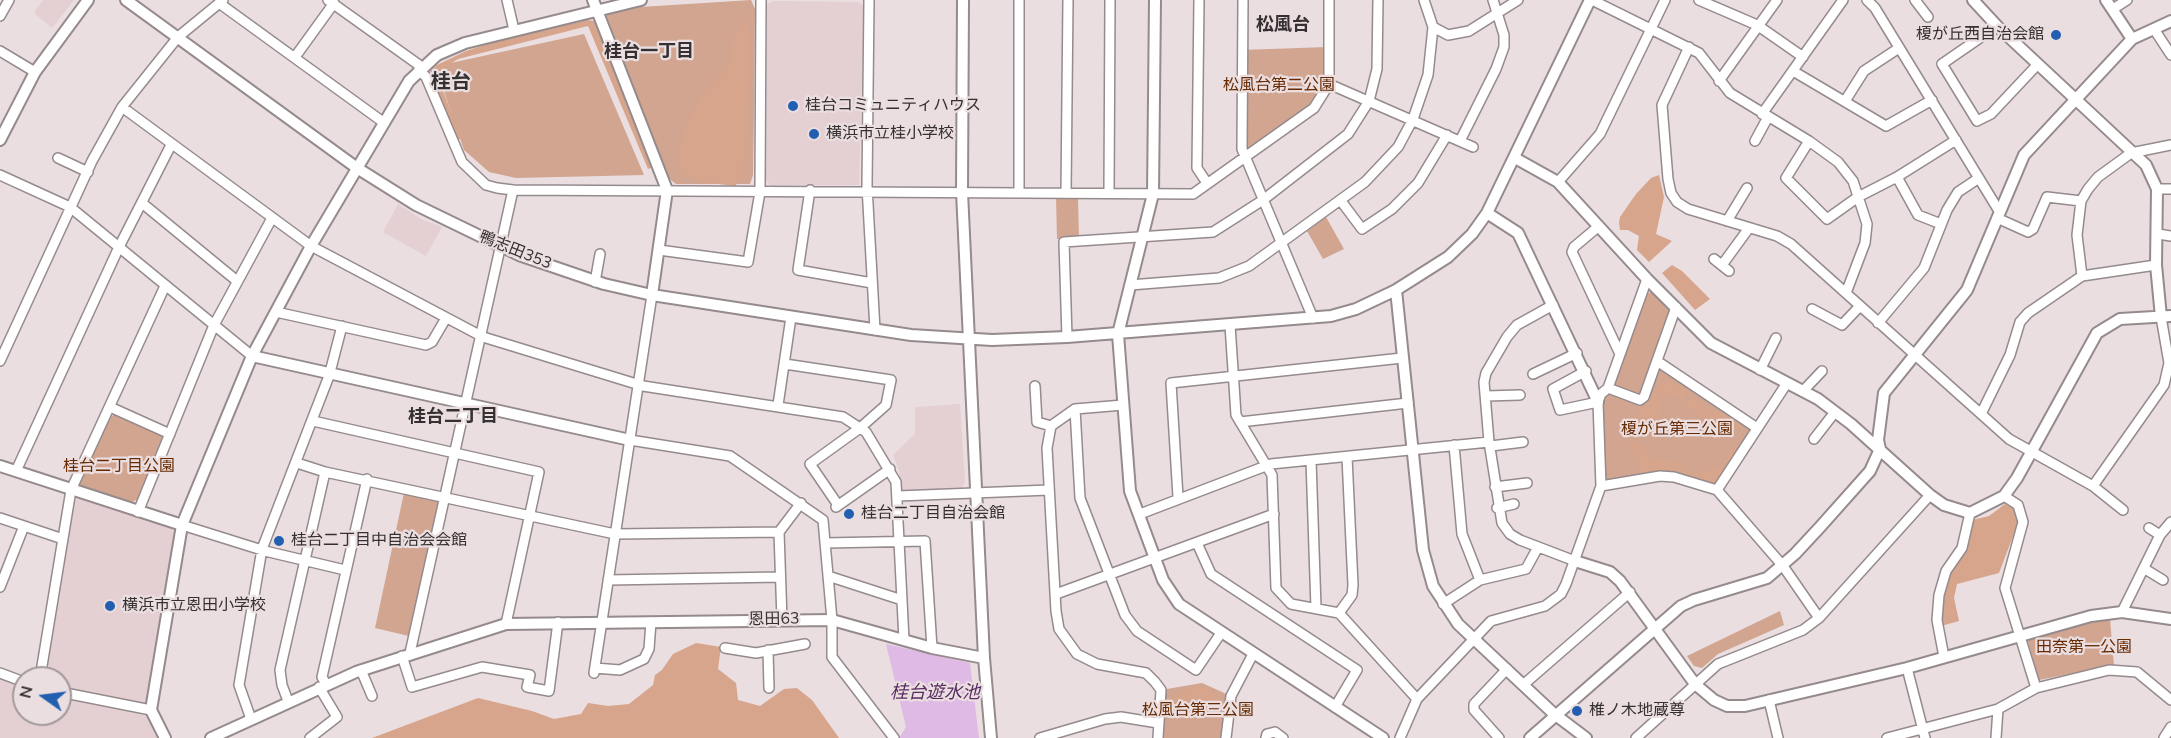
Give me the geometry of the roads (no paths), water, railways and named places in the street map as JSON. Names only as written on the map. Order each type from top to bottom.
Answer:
[{"type":"street","points":[[0,16],[9,0]]},
{"type":"street","points":[[0,140],[35,72],[88,0]]},
{"type":"street","name":"鴨志田353","points":[[126,0],[357,168],[416,205],[499,246],[595,282],[652,295],[875,330],[968,340],[1067,338],[1313,318],[1356,309],[1396,290],[1448,256],[1472,234],[1487,213],[1591,0]]},
{"type":"street","points":[[507,0],[514,30]]},
{"type":"street","points":[[165,738],[151,710],[182,525],[252,356],[311,246],[409,81],[437,55],[465,43],[595,5],[641,0]]},
{"type":"street","points":[[659,250],[748,262],[760,192],[761,0]]},
{"type":"street","points":[[869,0],[868,191],[875,330]]},
{"type":"street","points":[[963,0],[962,192],[984,658],[991,738]]},
{"type":"street","points":[[1018,192],[1019,0]]},
{"type":"street","points":[[1066,193],[1068,0]]},
{"type":"street","points":[[1109,193],[1110,0]]},
{"type":"street","points":[[1155,0],[1153,194],[1118,334],[1130,491],[1163,580],[1179,604],[1383,738]]},
{"type":"street","points":[[1199,0],[1197,168],[1207,183]]},
{"type":"street","points":[[1242,0],[1242,149],[1313,318]]},
{"type":"street","points":[[295,57],[331,2],[419,65],[419,70],[426,77],[462,162],[486,185],[513,190],[1193,194],[1314,108],[1329,84],[1329,0]]},
{"type":"street","points":[[1067,338],[1064,243],[1213,232],[1263,200],[1348,134],[1369,101],[1377,69],[1378,0]]},
{"type":"street","points":[[1130,285],[1219,278],[1249,266],[1341,201],[1373,175],[1392,154],[1413,119],[1428,75],[1433,27],[1424,0]]},
{"type":"street","points":[[1460,141],[1496,69],[1504,47],[1493,0]]},
{"type":"street","points":[[1433,27],[1448,35],[1461,34],[1518,0]]},
{"type":"street","points":[[1591,0],[1699,53],[1730,93],[1809,141],[1838,162],[1853,181],[1867,224],[1866,234],[1846,293]]},
{"type":"street","points":[[1558,182],[1600,134],[1665,0]]},
{"type":"street","points":[[1699,0],[1759,27],[1803,57]]},
{"type":"street","points":[[1719,81],[1777,0]]},
{"type":"street","points":[[1755,141],[1765,116],[1793,70],[1843,0]]},
{"type":"street","points":[[1867,0],[1875,8],[1932,100],[1979,178],[1998,215],[2028,232],[2033,229],[2047,197],[2081,201]]},
{"type":"street","points":[[1914,0],[1928,17]]},
{"type":"street","points":[[1973,0],[1997,27],[2077,98],[2131,153],[2146,165],[2157,189],[2156,265],[2166,317],[2169,367],[2166,389],[2093,486]]},
{"type":"street","points":[[2127,0],[2110,4],[2132,39]]},
{"type":"street","points":[[0,361],[70,207],[122,107],[178,38],[221,1],[383,122]]},
{"type":"street","points":[[595,5],[668,190],[594,670],[620,670],[644,659],[649,649],[651,622]]},
{"type":"street","points":[[1530,738],[1681,606],[1767,578],[1783,566],[1870,471],[1880,449],[1878,440],[1884,393],[1967,290],[2024,155],[2132,39],[2171,21]]},
{"type":"street","points":[[1997,27],[1942,64],[1977,121],[1991,114],[2038,64]]},
{"type":"street","points":[[2154,29],[2171,55]]},
{"type":"street","points":[[1689,47],[1662,105],[1671,193],[1677,202],[1689,209],[1791,244],[1981,414],[2030,453],[2093,486],[2123,510]]},
{"type":"street","points":[[1845,101],[1864,71],[1899,48]]},
{"type":"street","points":[[0,51],[35,72]]},
{"type":"street","points":[[1793,70],[1886,126],[1932,100]]},
{"type":"street","points":[[1329,84],[1473,147]]},
{"type":"street","points":[[122,107],[311,246],[480,335],[639,383],[843,417],[866,432],[896,482],[904,640]]},
{"type":"street","points":[[1341,201],[1362,229],[1392,209],[1418,183],[1447,135]]},
{"type":"street","points":[[1809,141],[1786,178],[1827,219],[1858,197],[1897,177],[1956,140]]},
{"type":"street","points":[[16,471],[119,247],[171,145]]},
{"type":"street","points":[[2082,276],[2077,235],[2081,201],[2098,177],[2131,153],[2171,145]]},
{"type":"street","points":[[58,158],[88,171]]},
{"type":"street","points":[[1515,158],[1558,182],[1647,279],[1711,343],[1803,391],[1835,412],[1930,495],[1944,505],[1970,513],[2004,496],[2097,333],[2120,319],[2166,317]]},
{"type":"street","points":[[0,175],[70,207],[252,356],[630,440],[730,456],[823,518],[832,620],[832,657],[894,738]]},
{"type":"street","points":[[1897,177],[1918,214],[1941,224]]},
{"type":"street","points":[[1878,323],[1924,267],[1941,224],[1958,192],[1979,178]]},
{"type":"street","points":[[1727,221],[1747,188]]},
{"type":"street","points":[[2157,189],[2171,189]]},
{"type":"street","points":[[513,190],[406,654],[412,687],[482,666],[530,675],[527,687],[549,691],[558,622]]},
{"type":"street","points":[[810,190],[798,270],[872,283]]},
{"type":"street","points":[[142,203],[237,281]]},
{"type":"street","points":[[1400,738],[1417,699],[1491,621],[1552,602],[1566,584],[1601,486],[1598,402],[1586,371],[1518,233],[1487,213]]},
{"type":"street","points":[[138,512],[214,325],[273,218]]},
{"type":"street","points":[[1599,226],[1574,246],[1572,252],[1619,352]]},
{"type":"street","points":[[1722,265],[1749,228]]},
{"type":"street","points":[[2158,234],[2171,236]]},
{"type":"street","points":[[595,282],[600,254]]},
{"type":"street","points":[[1981,414],[2010,355],[2020,322],[2028,313],[2082,276],[2156,265]]},
{"type":"street","points":[[1598,402],[1601,394],[1608,388],[1647,279]]},
{"type":"street","points":[[42,666],[71,490],[165,286]]},
{"type":"street","points":[[1396,290],[1423,550],[1433,586],[1443,604],[1474,639],[1523,685],[1586,738]]},
{"type":"street","points":[[1553,305],[1517,325],[1507,337],[1486,373],[1490,444],[1497,508],[1502,523],[1510,534],[1538,547],[1610,572],[1630,592],[1656,626],[1695,684],[1714,700],[1727,706],[1745,706],[1907,668],[2091,616],[2122,612],[2171,618]]},
{"type":"street","points":[[1812,309],[1842,325],[1860,306]]},
{"type":"street","points":[[1608,388],[1640,400],[1644,397],[1676,307]]},
{"type":"street","points":[[276,312],[426,345],[432,342],[446,318]]},
{"type":"street","points":[[778,405],[791,317]]},
{"type":"street","points":[[1230,325],[1236,416],[1272,475],[1276,588],[1292,603],[1340,613],[1417,699]]},
{"type":"street","points":[[251,718],[239,684],[262,549],[330,374],[342,326]]},
{"type":"street","points":[[1760,370],[1776,338]]},
{"type":"street","points":[[1533,374],[1577,353]]},
{"type":"street","points":[[1178,497],[1171,383],[1402,358]]},
{"type":"street","points":[[1657,361],[1757,428]]},
{"type":"street","points":[[785,364],[891,380],[886,405],[860,428],[810,464],[837,506],[890,469]]},
{"type":"street","points":[[1586,371],[1553,389],[1560,410],[1598,402]]},
{"type":"street","points":[[1803,391],[1822,371]]},
{"type":"street","points":[[1717,490],[1787,383]]},
{"type":"street","points":[[1035,386],[1037,422],[1051,426]]},
{"type":"street","points":[[1486,396],[1520,395]]},
{"type":"street","points":[[1240,422],[1408,403]]},
{"type":"street","points":[[1123,405],[1075,409],[1051,426],[1047,448],[1059,629],[1077,654],[1097,664],[1146,673],[1155,682],[1161,690],[1158,738]]},
{"type":"street","points":[[110,407],[170,434]]},
{"type":"street","points":[[1075,409],[1080,498],[1125,615],[1137,632],[1196,670],[1221,633]]},
{"type":"street","points":[[1814,439],[1835,412]]},
{"type":"street","points":[[313,421],[538,472],[531,515],[506,624]]},
{"type":"street","points":[[1140,514],[1178,497],[1268,466],[1412,448],[1523,442]]},
{"type":"street","points":[[1454,445],[1462,534],[1480,580]]},
{"type":"street","points":[[1340,613],[1352,595],[1353,585],[1347,457]]},
{"type":"street","points":[[1311,460],[1316,608]]},
{"type":"street","points":[[297,463],[615,534],[780,532]]},
{"type":"street","points":[[0,466],[138,512],[262,549],[345,570]]},
{"type":"street","points":[[288,701],[282,685],[280,670],[325,471]]},
{"type":"street","points":[[1601,486],[1660,476],[1674,477],[1717,490],[1783,566],[1819,618]]},
{"type":"street","points":[[310,738],[337,717],[322,686],[322,676],[367,479]]},
{"type":"street","points":[[1495,487],[1527,483]]},
{"type":"street","points":[[898,496],[1049,490]]},
{"type":"street","points":[[1636,738],[1695,684],[1727,659],[1803,630],[1819,618],[1930,495]]},
{"type":"street","points":[[2004,496],[2018,505],[2023,522],[2005,588],[2022,635],[2036,687]]},
{"type":"street","points":[[782,620],[780,532],[801,503]]},
{"type":"street","points":[[1497,508],[1515,504]]},
{"type":"street","points":[[1944,657],[1937,620],[1939,595],[1946,572],[1962,548],[1970,513]]},
{"type":"street","points":[[1056,594],[1274,514]]},
{"type":"street","points":[[0,518],[63,539]]},
{"type":"street","points":[[2122,612],[2160,535],[2171,522]]},
{"type":"street","points":[[0,586],[24,526]]},
{"type":"street","points":[[2149,528],[2160,535]]},
{"type":"street","points":[[825,543],[925,540],[932,648]]},
{"type":"street","points":[[1197,543],[1211,574],[1357,670],[1335,707]]},
{"type":"street","points":[[1443,604],[1480,580],[1527,569],[1538,547]]},
{"type":"street","points":[[2145,569],[2163,580]]},
{"type":"street","points":[[828,576],[902,600]]},
{"type":"street","points":[[608,580],[780,577]]},
{"type":"street","points":[[1523,685],[1630,592]]},
{"type":"street","name":"恩田63","points":[[211,738],[288,701],[361,670],[506,624],[832,620],[932,648],[984,658]]},
{"type":"street","points":[[725,648],[756,653],[805,644]]},
{"type":"street","points":[[768,650],[769,688]]},
{"type":"street","points":[[1226,738],[1231,696],[1253,654]]},
{"type":"street","points":[[1907,668],[1924,734]]},
{"type":"street","points":[[1499,738],[1474,710],[1474,704],[1507,669]]},
{"type":"street","points":[[1887,738],[1924,734],[1998,709],[2036,687],[2109,670],[2122,669],[2137,672],[2171,700]]},
{"type":"street","points":[[361,670],[368,692]]},
{"type":"street","points":[[72,694],[151,710]]},
{"type":"street","points":[[1769,700],[1778,738]]},
{"type":"street","points":[[1996,738],[1998,709]]},
{"type":"street","points":[[1040,738],[1105,719],[1121,717],[1158,723]]},
{"type":"street","points":[[2164,738],[2171,727]]},
{"type":"street","points":[[1266,738],[1267,734],[1275,732],[1283,738]]},
{"type":"water","name":"桂台遊水池","points":[[886,644],[970,663],[979,738],[899,738],[906,727]]},
{"type":"place","name":"榎が丘西自治会館","points":[[2056,35]]},
{"type":"place","name":"桂台コミュニティハウス","points":[[793,106]]},
{"type":"place","name":"横浜市立桂小学校","points":[[814,134]]},
{"type":"place","name":"桂台二丁目自治会館","points":[[849,514]]},
{"type":"place","name":"桂台二丁目中自治会会館","points":[[279,541]]},
{"type":"place","name":"横浜市立恩田小学校","points":[[110,606]]},
{"type":"place","name":"椎ノ木地蔵尊","points":[[1577,711]]},
{"type":"district","name":"松風台","points":[[1283,26]]},
{"type":"district","name":"桂台一丁目","points":[[649,53]]},
{"type":"district","name":"桂台","points":[[451,83]]},
{"type":"district","name":"桂台二丁目","points":[[453,418]]},
{"type":"park label","name":"松風台第二公園","points":[[1279,86]]},
{"type":"park label","name":"榎が丘第三公園","points":[[1677,430]]},
{"type":"park label","name":"桂台二丁目公園","points":[[119,467]]},
{"type":"park label","name":"田奈第一公園","points":[[2084,648]]},
{"type":"park label","name":"松風台第三公園","points":[[1198,711]]}]
